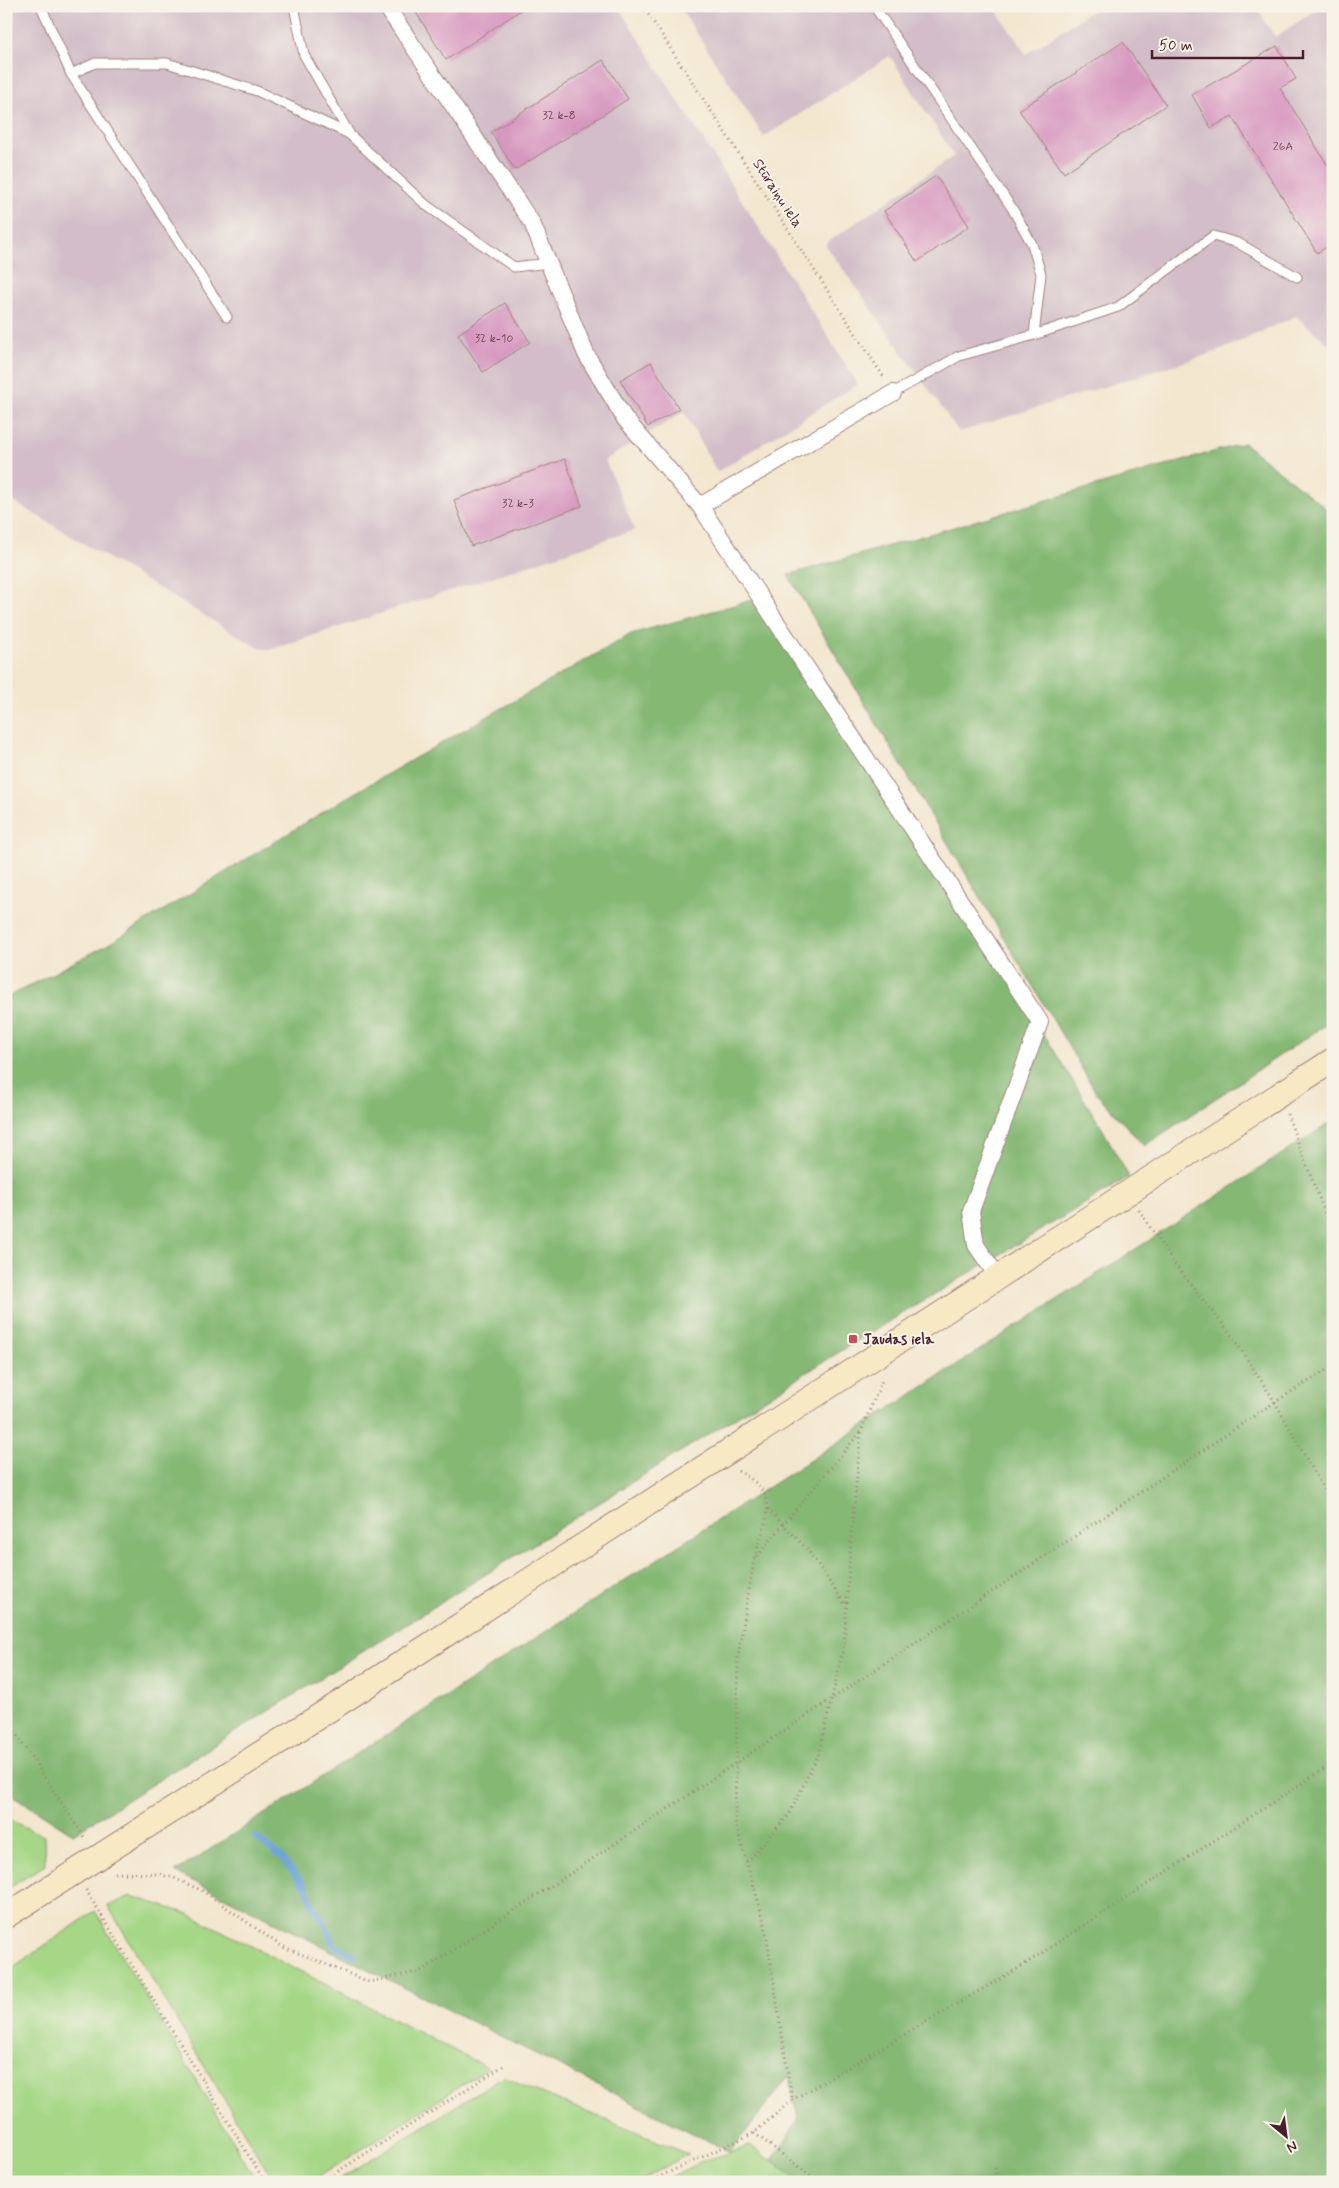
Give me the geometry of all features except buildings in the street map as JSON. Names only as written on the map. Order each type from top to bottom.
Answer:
[{"type":"main road","points":[[6,1916],[1333,1060]]},
{"type":"street","points":[[386,6],[532,223],[586,354],[625,419],[700,506],[1040,1022],[971,1211],[976,1244],[997,1276]]},
{"type":"street","points":[[700,506],[894,392]]},
{"type":"lane","points":[[41,6],[71,74],[227,317]]},
{"type":"lane","points":[[294,6],[304,54],[349,134]]},
{"type":"lane","points":[[874,6],[1012,208],[1032,244],[1041,274],[1034,335]]},
{"type":"lane","points":[[71,74],[96,63],[167,62],[257,91],[349,134],[426,204],[514,267],[549,264]]},
{"type":"lane","points":[[894,392],[959,356],[1034,335],[1118,307],[1213,236],[1238,243],[1297,277]]},
{"type":"path","name":"Stūraiņu iela","points":[[643,6],[894,392]]},
{"type":"path","points":[[1278,1096],[1292,1123],[1333,1234]]},
{"type":"path","points":[[1127,1192],[1173,1262],[1232,1336],[1275,1402],[1333,1506]]},
{"type":"path","points":[[747,1862],[790,1813],[818,1753],[844,1646],[850,1550],[861,1431],[884,1375],[882,1351]]},
{"type":"path","points":[[6,1719],[109,1873],[158,1874],[174,1878],[203,1892],[281,1946],[369,1982],[421,1971],[597,1856],[1275,1402],[1333,1366]]},
{"type":"path","points":[[754,1560],[861,1431]]},
{"type":"path","points":[[715,1460],[750,1478],[764,1494],[768,1509],[754,1560],[738,1657],[735,1822],[765,1925],[792,2100]]},
{"type":"path","points":[[768,1509],[808,1550],[847,1607]]},
{"type":"path","points":[[648,2182],[661,2174],[754,2132],[792,2100],[1022,1966],[1333,1763]]},
{"type":"path","points":[[76,1872],[265,2182]]},
{"type":"path","points":[[321,2182],[502,2066]]},
{"type":"path","points":[[754,2132],[819,2182]]},
{"type":"path","points":[[995,2168],[997,2182]]},
{"type":"shaded area","points":[[6,6],[618,6],[858,384],[717,472],[684,412],[605,460],[635,530],[269,650],[257,647],[6,497]]},
{"type":"shaded area","points":[[679,6],[993,6],[1026,54],[1099,6],[1255,6],[1275,37],[1322,6],[1333,6],[1333,348],[1296,316],[1216,352],[959,432],[825,244],[954,156],[890,56],[764,137]]},
{"type":"green space","points":[[1244,443],[1333,514],[1333,1020],[1144,1146],[1097,1094],[788,575]]},
{"type":"green space","points":[[763,597],[836,697],[1103,1130],[1129,1177],[852,1344],[73,1834],[6,1791],[6,998],[107,945],[344,799],[631,634]]},
{"type":"green space","points":[[1333,1121],[1333,2182],[799,2182],[772,2160],[798,2120],[789,2076],[730,2152],[175,1872]]},
{"type":"green space","points":[[6,1818],[44,1836],[45,1865],[6,1890]]},
{"type":"green space","points":[[131,1896],[189,1914],[488,2068],[311,2182],[274,2182],[108,1906]]},
{"type":"green space","points":[[95,1911],[257,2182],[6,2182],[6,1972]]},
{"type":"green space","points":[[504,2076],[519,2084],[688,2154],[639,2182],[335,2182]]},
{"type":"green space","points":[[750,2146],[804,2182],[661,2182],[700,2162]]},
{"type":"waterway","points":[[255,1837],[280,1856],[306,1887],[312,1904],[325,1924],[334,1946],[354,1956]]},
{"type":"place","name":"Jaudas iela","points":[[853,1339]]}]
